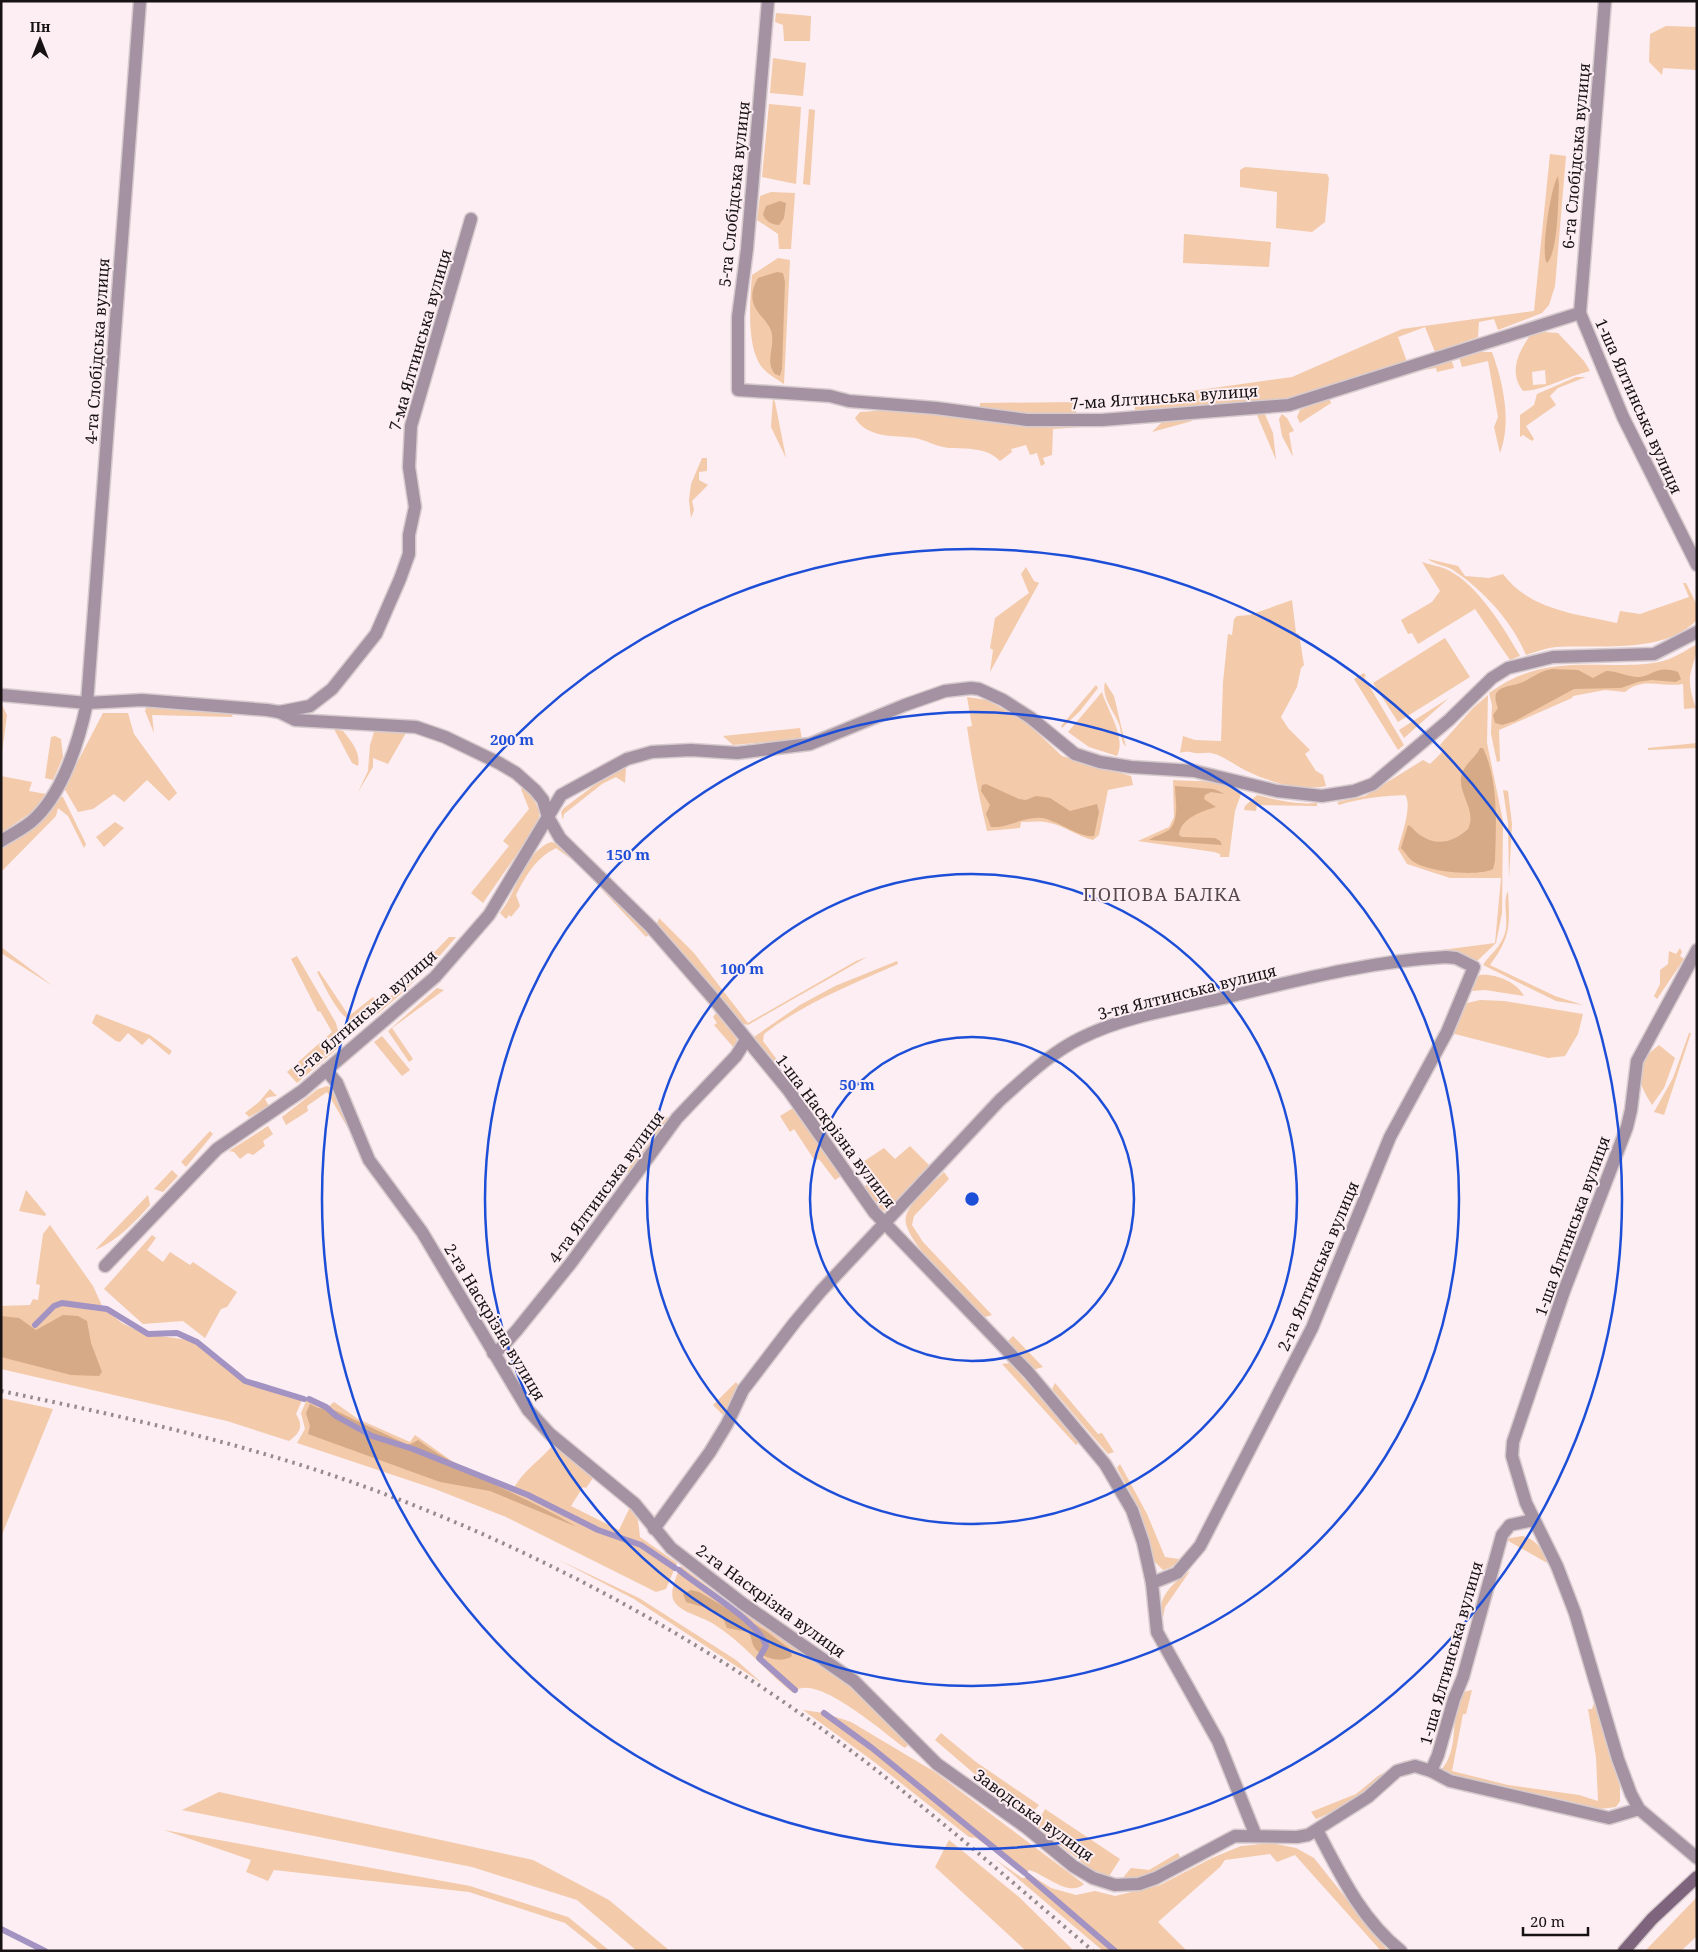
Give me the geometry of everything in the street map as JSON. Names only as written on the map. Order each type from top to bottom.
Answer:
[{"type":"street","name":"4-та Слобідська вулиця","points":[[1,841],[31,822],[58,786],[77,744],[87,703],[140,1]]},
{"type":"street","name":"5-та Слобідська вулиця","points":[[738,390],[738,318],[747,249],[768,1]]},
{"type":"street","name":"6-та Слобідська вулиця","points":[[1580,313],[1605,1]]},
{"type":"street","name":"7-ма Ялтинська вулиця","points":[[279,712],[310,706],[332,689],[376,634],[400,579],[408,554],[409,535],[415,507],[408,467],[411,426],[471,218]]},
{"type":"street","name":"7-ма Ялтинська вулиця","points":[[738,390],[830,396],[849,401],[936,408],[1034,421],[1114,420],[1289,405],[1580,313]]},
{"type":"street","name":"1-ша Ялтинська вулиця","points":[[1580,313],[1624,417],[1697,566]]},
{"type":"street","name":"5-та Ялтинська вулиця","points":[[105,1266],[217,1149],[282,1106],[436,977],[489,915],[561,794],[627,759],[652,752],[737,753],[810,744],[905,705],[945,691],[971,688],[979,689],[1003,700],[1031,718],[1076,754],[1100,762],[1131,768],[1194,771],[1278,791],[1322,796],[1354,791],[1373,784],[1449,720],[1492,678],[1508,668],[1532,660],[1559,656],[1654,654],[1697,632]]},
{"type":"street","name":"1-ша Наскрізна вулиця","points":[[1,695],[87,703],[142,700],[279,712],[295,720],[361,726],[394,725],[430,731],[493,760],[516,773],[539,795],[548,817],[560,838],[655,930],[789,1091],[885,1225],[1028,1372],[1105,1464],[1132,1510],[1145,1550],[1152,1583],[1157,1632],[1218,1741],[1256,1836]]},
{"type":"street","name":"1-ша Ялтинська вулиця","points":[[1697,950],[1637,1061],[1627,1127],[1564,1291],[1513,1442],[1512,1456],[1519,1484],[1534,1520],[1557,1566],[1575,1613],[1622,1772],[1639,1809],[1697,1858]]},
{"type":"street","name":"3-тя Ялтинська вулиця","points":[[654,1529],[710,1452],[727,1424],[739,1396],[822,1291],[972,1130],[1021,1081],[1056,1054],[1090,1034],[1170,1010],[1370,965],[1446,957],[1456,958],[1474,967]]},
{"type":"street","name":"2-га Ялтинська вулиця","points":[[1152,1583],[1177,1574],[1200,1546],[1312,1328],[1390,1137],[1447,1032],[1474,967]]},
{"type":"street","name":"4-та Ялтинська вулиця","points":[[493,1353],[517,1330],[571,1263],[677,1118],[736,1056],[746,1040]]},
{"type":"street","name":"2-га Наскрізна вулиця","points":[[326,1070],[337,1083],[363,1148],[373,1165],[422,1232],[523,1403],[535,1418],[567,1448],[635,1504],[671,1548],[705,1576],[847,1675],[873,1698]]},
{"type":"street","name":"1-ша Ялтинська вулиця","points":[[1317,1830],[1368,1797],[1397,1771],[1416,1766],[1430,1771],[1438,1756],[1454,1699],[1464,1677],[1502,1535],[1510,1526],[1534,1520]]},
{"type":"street","name":"Заводська вулиця","points":[[873,1698],[937,1764],[1027,1828],[1074,1866],[1106,1883],[1125,1886],[1139,1884],[1166,1873],[1235,1836],[1302,1837],[1317,1830]]},
{"type":"street","points":[[1430,1771],[1450,1782],[1609,1818],[1639,1809]]},
{"type":"street","points":[[1317,1830],[1341,1876],[1362,1910],[1401,1951]]},
{"type":"street","points":[[1624,1951],[1652,1919],[1697,1877]]},
{"type":"shaded area","points":[[776,13],[811,16],[810,41],[784,41],[783,25],[775,22]]},
{"type":"shaded area","points":[[1666,26],[1697,27],[1697,70],[1663,68],[1662,75],[1649,62],[1650,34]]},
{"type":"shaded area","points":[[773,58],[806,63],[803,96],[770,93]]},
{"type":"shaded area","points":[[769,104],[801,107],[796,184],[762,177]]},
{"type":"shaded area","points":[[809,109],[815,110],[810,185],[803,184]]},
{"type":"shaded area","points":[[1550,154],[1566,156],[1555,286],[1549,305],[1542,313],[1498,330],[1494,319],[1479,322],[1478,337],[1435,352],[1425,327],[1398,337],[1407,362],[1290,400],[1135,414],[1135,399],[1292,377],[1402,329],[1534,311]]},
{"type":"shaded area","points":[[1245,167],[1327,174],[1329,178],[1325,222],[1312,232],[1276,228],[1277,192],[1240,187],[1240,170]]},
{"type":"shaded area","points":[[1558,176],[1557,226],[1551,257],[1547,263],[1545,248],[1547,220],[1552,192]]},
{"type":"shaded area","points":[[771,192],[795,193],[791,249],[779,249],[778,234],[757,220],[760,196]]},
{"type":"shaded area","points":[[780,201],[786,203],[784,218],[779,225],[776,225],[767,221],[763,214],[766,206]]},
{"type":"shaded area","points":[[1184,234],[1271,242],[1269,267],[1183,263]]},
{"type":"shaded area","points":[[778,258],[790,260],[784,384],[766,372],[760,365],[752,342],[750,319],[752,275]]},
{"type":"shaded area","points":[[777,272],[783,273],[785,282],[782,369],[780,376],[775,374],[771,365],[772,335],[770,328],[754,305],[752,298],[753,289],[758,278]]},
{"type":"shaded area","points":[[1558,333],[1584,361],[1590,371],[1548,386],[1523,391],[1516,376],[1516,369],[1519,354],[1531,334]],"holes":[[[1545,370],[1546,384],[1533,385],[1532,372]]]},
{"type":"shaded area","points":[[1481,352],[1492,352],[1503,389],[1506,415],[1504,441],[1500,453],[1494,427],[1498,417],[1488,361],[1462,367],[1459,357]]},
{"type":"shaded area","points":[[1451,359],[1454,368],[1437,372],[1436,368],[1406,373]]},
{"type":"shaded area","points":[[1576,377],[1586,377],[1558,388],[1550,396],[1556,405],[1526,426],[1534,439],[1532,441],[1523,435],[1520,437],[1520,415],[1534,405],[1537,394]]},
{"type":"shaded area","points":[[1329,397],[1331,403],[1300,423],[1297,417],[1300,410]]},
{"type":"shaded area","points":[[773,398],[775,402],[786,458],[771,427]]},
{"type":"shaded area","points":[[1076,402],[1076,417],[996,412],[980,407],[980,403]]},
{"type":"shaded area","points":[[906,409],[1096,426],[1053,429],[1052,455],[1043,458],[1045,464],[1041,466],[1037,453],[1030,455],[1026,445],[1011,449],[1012,452],[1000,461],[995,456],[983,451],[945,447],[915,438],[874,433],[860,425],[855,418],[860,412]]},
{"type":"shaded area","points":[[1264,412],[1273,433],[1276,460],[1257,415],[1203,418],[1202,416]]},
{"type":"shaded area","points":[[1282,414],[1287,418],[1294,431],[1289,433],[1293,457],[1282,436],[1279,419]]},
{"type":"shaded area","points":[[1191,416],[1192,421],[1152,432],[1165,419]]},
{"type":"shaded area","points":[[702,458],[707,458],[707,471],[699,472],[699,480],[708,485],[692,501],[694,510],[691,518],[689,500],[691,484]]},
{"type":"shaded area","points":[[1428,559],[1458,566],[1465,576],[1489,578],[1503,574],[1526,596],[1540,603],[1570,613],[1617,623],[1620,611],[1640,614],[1689,597],[1683,583],[1686,583],[1697,605],[1697,620],[1682,631],[1666,639],[1649,643],[1630,646],[1556,647],[1526,655],[1505,618],[1486,597],[1453,570]]},
{"type":"shaded area","points":[[1422,562],[1448,570],[1470,586],[1498,620],[1520,656],[1510,660],[1475,609],[1418,644],[1412,633],[1408,634],[1401,620],[1432,602],[1440,591]]},
{"type":"shaded area","points":[[1026,567],[1034,581],[1039,583],[990,672],[993,650],[990,648],[995,618],[1029,593],[1021,574]]},
{"type":"shaded area","points":[[1292,600],[1296,633],[1299,634],[1304,665],[1301,668],[1297,687],[1281,717],[1288,728],[1310,750],[1305,754],[1316,771],[1323,775],[1326,786],[1297,787],[1277,783],[1244,770],[1216,754],[1180,753],[1183,736],[1195,740],[1221,741],[1223,682],[1228,634],[1232,635],[1234,619],[1237,616],[1250,615]]},
{"type":"shaded area","points":[[1445,638],[1470,677],[1398,722],[1373,683]]},
{"type":"shaded area","points":[[1697,644],[1690,680],[1691,692],[1696,708],[1684,709],[1683,684],[1646,683],[1632,687],[1625,692],[1605,690],[1573,696],[1499,730],[1500,761],[1497,762],[1491,734],[1492,705],[1489,693],[1504,683],[1519,676],[1549,667],[1636,665],[1664,661]]},
{"type":"shaded area","points":[[1552,669],[1578,670],[1593,678],[1606,671],[1642,677],[1659,670],[1670,670],[1678,672],[1681,679],[1676,682],[1651,680],[1621,688],[1574,689],[1515,721],[1502,725],[1495,723],[1493,715],[1498,708],[1496,695],[1498,691]]},
{"type":"shaded area","points":[[1364,673],[1366,676],[1364,677],[1404,745],[1398,750],[1354,679]]},
{"type":"shaded area","points":[[1105,682],[1114,696],[1126,747],[1119,724],[1106,698]]},
{"type":"shaded area","points":[[1096,685],[1098,688],[1080,711],[1062,728],[1061,726]]},
{"type":"shaded area","points":[[1102,692],[1120,741],[1117,756],[1089,747],[1068,732]]},
{"type":"shaded area","points":[[1488,695],[1487,743],[1503,821],[1502,913],[1496,943],[1475,963],[1389,957],[1495,943],[1501,878],[1450,878],[1407,864],[1398,849],[1408,806],[1405,795],[1364,799],[1339,805],[1337,802],[1365,796],[1423,760],[1430,764],[1443,751],[1440,745],[1473,708]]},
{"type":"shaded area","points":[[967,697],[987,700],[1025,721],[1062,756],[1131,776],[1133,785],[1108,790],[1099,835],[1093,840],[1051,823],[1039,822],[1021,822],[1020,828],[987,831],[967,727],[972,726]]},
{"type":"shaded area","points":[[1449,698],[1404,738],[1399,730]]},
{"type":"shaded area","points":[[1,703],[7,715],[1,760]]},
{"type":"shaded area","points":[[147,705],[230,712],[233,717],[152,715],[154,733],[145,711]]},
{"type":"shaded area","points":[[103,713],[128,713],[134,734],[177,793],[169,801],[147,780],[124,802],[114,794],[93,809],[78,812],[64,788]]},
{"type":"shaded area","points":[[800,728],[802,739],[733,745],[723,736]]},
{"type":"shaded area","points":[[334,729],[343,731],[352,743],[357,751],[358,766],[352,763]]},
{"type":"shaded area","points":[[375,729],[407,731],[388,764],[373,758],[373,767],[358,792],[368,771],[370,745]]},
{"type":"shaded area","points":[[55,736],[61,739],[63,757],[53,780],[45,778],[51,737]]},
{"type":"shaded area","points":[[1697,743],[1697,748],[1648,750],[1648,748]]},
{"type":"shaded area","points":[[1480,748],[1483,748],[1488,761],[1494,789],[1496,833],[1493,869],[1476,873],[1452,872],[1428,868],[1411,860],[1401,848],[1408,825],[1426,839],[1439,842],[1451,840],[1468,829],[1470,816],[1461,778],[1464,769]]},
{"type":"shaded area","points":[[626,767],[625,783],[616,777],[602,784],[564,814],[563,820],[561,812],[564,808],[608,775]]},
{"type":"shaded area","points":[[1,776],[32,782],[29,791],[46,794],[32,812],[1,833]]},
{"type":"shaded area","points":[[1173,780],[1218,783],[1227,785],[1241,794],[1235,811],[1229,857],[1220,857],[1220,854],[1214,852],[1138,841],[1169,827],[1174,817]]},
{"type":"shaded area","points":[[986,784],[1019,799],[1026,800],[1036,796],[1050,798],[1070,811],[1097,804],[1099,812],[1094,836],[1082,835],[1042,818],[991,827],[986,814],[990,805],[981,791],[982,785]]},
{"type":"shaded area","points":[[1175,786],[1214,789],[1225,794],[1211,792],[1205,795],[1204,799],[1216,807],[1193,816],[1183,824],[1179,835],[1182,837],[1215,838],[1222,845],[1149,840],[1168,831],[1173,824],[1176,814]]},
{"type":"shaded area","points":[[523,787],[530,792],[540,812],[537,825],[483,903],[471,893],[509,846],[503,841],[529,809],[521,789]]},
{"type":"shaded area","points":[[1503,790],[1508,791],[1512,824],[1509,879],[1508,823]]},
{"type":"shaded area","points":[[1257,795],[1294,803],[1317,803],[1317,806],[1257,805],[1256,811],[1244,810],[1245,806]]},
{"type":"shaded area","points":[[59,796],[63,797],[86,844],[84,848],[68,816],[58,808],[56,816],[1,872],[1,849],[38,823]]},
{"type":"shaded area","points":[[115,822],[124,828],[104,847],[96,837]]},
{"type":"shaded area","points":[[551,842],[558,844],[650,934],[646,937],[579,865],[556,848],[537,862],[528,874],[516,895],[520,906],[511,917],[509,915],[506,919],[500,913],[527,863],[542,847]]},
{"type":"shaded area","points":[[1508,891],[1508,930],[1502,946],[1490,965],[1555,996],[1583,1005],[1556,1001],[1483,965],[1498,946],[1505,933],[1506,895]]},
{"type":"shaded area","points":[[659,918],[694,953],[748,1023],[856,961],[867,957],[748,1025],[740,1023],[656,926]]},
{"type":"shaded area","points":[[449,937],[456,937],[427,969],[387,1006],[366,1020],[352,1021],[347,1018],[332,1000],[317,972],[319,971],[349,1016],[373,997],[379,1005],[398,990]]},
{"type":"shaded area","points":[[1,947],[53,986],[1,953]]},
{"type":"shaded area","points":[[1680,948],[1682,952],[1680,956],[1684,959],[1657,999],[1654,996],[1660,984],[1660,970],[1668,964],[1669,951],[1676,954]]},
{"type":"shaded area","points":[[297,956],[336,1023],[341,1043],[337,1049],[297,1083],[287,1072],[332,1032],[320,1011],[318,1012],[291,959]]},
{"type":"shaded area","points":[[897,961],[898,964],[845,987],[795,1013],[764,1034],[763,1041],[778,1061],[773,1065],[751,1039],[800,1005],[835,986]]},
{"type":"shaded area","points":[[1480,975],[1499,977],[1511,983],[1524,996],[1485,990],[1472,991],[1475,979]]},
{"type":"shaded area","points":[[437,988],[444,990],[392,1028],[413,1059],[409,1062],[388,1031]]},
{"type":"shaded area","points":[[1480,1000],[1504,1001],[1583,1014],[1578,1034],[1565,1056],[1548,1058],[1451,1033],[1460,1012],[1467,1003]]},
{"type":"shaded area","points":[[717,1012],[729,1024],[737,1038],[734,1048],[714,1025],[717,1023],[713,1017]]},
{"type":"shaded area","points":[[96,1014],[150,1035],[172,1051],[169,1055],[149,1038],[142,1045],[128,1033],[120,1042],[116,1041],[92,1023]]},
{"type":"shaded area","points":[[1689,1033],[1691,1033],[1664,1115],[1654,1112],[1673,1078]]},
{"type":"shaded area","points":[[382,1036],[410,1070],[402,1076],[374,1042]]},
{"type":"shaded area","points":[[1659,1045],[1675,1058],[1664,1088],[1652,1105],[1642,1087],[1639,1072],[1645,1059]]},
{"type":"shaded area","points":[[327,1086],[333,1088],[353,1137],[327,1092],[307,1106],[308,1111],[286,1125],[282,1117],[318,1089]]},
{"type":"shaded area","points":[[270,1089],[277,1096],[265,1099],[269,1106],[249,1117],[245,1113],[259,1102]]},
{"type":"shaded area","points":[[793,1108],[841,1176],[835,1180],[819,1159],[815,1161],[794,1129],[790,1132],[780,1116]]},
{"type":"shaded area","points":[[662,1114],[670,1119],[629,1173],[626,1171],[653,1138],[646,1131]]},
{"type":"shaded area","points":[[268,1126],[273,1134],[263,1141],[265,1146],[253,1155],[248,1153],[240,1159],[234,1152],[229,1151]]},
{"type":"shaded area","points":[[210,1131],[213,1134],[186,1167],[181,1162]]},
{"type":"shaded area","points":[[910,1146],[931,1167],[888,1211],[879,1210],[863,1188],[869,1182],[857,1166],[884,1148],[895,1159]]},
{"type":"shaded area","points":[[172,1170],[178,1176],[163,1192],[154,1189]]},
{"type":"shaded area","points":[[944,1172],[949,1179],[914,1216],[912,1225],[923,1242],[992,1315],[985,1317],[936,1268],[913,1239],[907,1226],[906,1216],[913,1204]]},
{"type":"shaded area","points":[[26,1190],[46,1214],[45,1216],[19,1211]]},
{"type":"shaded area","points":[[148,1195],[150,1205],[138,1218],[118,1236],[95,1250]]},
{"type":"shaded area","points":[[50,1225],[93,1286],[103,1308],[122,1323],[144,1334],[198,1341],[246,1379],[303,1398],[296,1414],[300,1422],[300,1429],[296,1435],[289,1441],[227,1421],[1,1369],[1,1306],[30,1305],[33,1299],[38,1300],[40,1285],[36,1284],[43,1234]]},
{"type":"shaded area","points":[[152,1235],[156,1238],[147,1250],[163,1262],[170,1252],[190,1265],[193,1262],[237,1292],[227,1307],[221,1309],[205,1338],[183,1321],[143,1324],[104,1289]]},
{"type":"shaded area","points":[[63,1315],[78,1316],[87,1321],[91,1343],[102,1372],[99,1376],[71,1375],[1,1357],[1,1316],[19,1318],[36,1330]]},
{"type":"shaded area","points":[[1013,1336],[1043,1367],[1033,1370],[1007,1342]]},
{"type":"shaded area","points":[[1010,1363],[1079,1442],[1076,1445],[1002,1364]]},
{"type":"shaded area","points":[[736,1382],[739,1386],[725,1417],[713,1405]]},
{"type":"shaded area","points":[[1055,1383],[1098,1434],[1102,1433],[1114,1452],[1108,1454],[1052,1389]]},
{"type":"shaded area","points":[[1,1398],[53,1409],[1,1537]]},
{"type":"shaded area","points":[[307,1399],[328,1407],[334,1402],[358,1419],[410,1442],[415,1435],[452,1461],[513,1490],[527,1471],[554,1444],[593,1478],[586,1488],[583,1487],[571,1506],[619,1530],[630,1507],[638,1520],[640,1537],[677,1563],[666,1589],[656,1592],[506,1517],[435,1489],[297,1443],[305,1429],[301,1413]]},
{"type":"shaded area","points":[[310,1404],[318,1408],[334,1410],[406,1444],[411,1444],[418,1440],[476,1475],[577,1527],[490,1491],[440,1482],[308,1434],[310,1426],[306,1413]]},
{"type":"shaded area","points":[[1120,1464],[1147,1514],[1165,1557],[1179,1559],[1201,1534],[1185,1556],[1176,1564],[1163,1570],[1154,1561],[1140,1510],[1117,1468]]},
{"type":"shaded area","points":[[1522,1536],[1536,1543],[1549,1564],[1505,1539]]},
{"type":"shaded area","points":[[557,1559],[639,1598],[736,1660],[762,1683],[634,1599]]},
{"type":"shaded area","points":[[681,1566],[733,1606],[805,1654],[848,1678],[908,1745],[905,1748],[832,1696],[816,1690],[803,1688],[793,1693],[723,1631],[707,1620],[680,1607],[673,1599],[672,1591]]},
{"type":"shaded area","points":[[1190,1571],[1165,1607],[1162,1623],[1161,1606],[1166,1593]]},
{"type":"shaded area","points":[[691,1590],[699,1592],[766,1631],[790,1649],[792,1656],[777,1660],[761,1654],[754,1647],[748,1632],[727,1628],[723,1618],[713,1610],[686,1602],[683,1594]]},
{"type":"shaded area","points":[[1472,1690],[1466,1714],[1463,1714],[1452,1771],[1508,1785],[1579,1795],[1598,1801],[1596,1757],[1588,1709],[1592,1709],[1594,1703],[1596,1703],[1620,1787],[1620,1801],[1616,1807],[1600,1809],[1542,1795],[1505,1792],[1439,1772],[1451,1751],[1458,1703],[1463,1692]]},
{"type":"shaded area","points":[[803,1710],[824,1713],[851,1722],[935,1772],[1084,1884],[1078,1888],[1064,1887],[1035,1872],[1029,1870],[1025,1873],[976,1838],[969,1837],[873,1761]]},
{"type":"shaded area","points":[[941,1733],[976,1762],[1039,1805],[1027,1819],[935,1740]]},
{"type":"shaded area","points":[[1406,1760],[1376,1784],[1337,1809],[1316,1819],[1311,1812],[1356,1794],[1378,1776]]},
{"type":"shaded area","points":[[219,1792],[533,1860],[609,1900],[670,1951],[637,1951],[577,1900],[472,1867],[182,1810]]},
{"type":"shaded area","points":[[1045,1809],[1120,1859],[1108,1878],[1097,1874],[1036,1826]]},
{"type":"shaded area","points":[[164,1830],[470,1886],[568,1917],[610,1951],[600,1951],[565,1923],[469,1892],[274,1870],[268,1881],[246,1872],[251,1860]]},
{"type":"shaded area","points":[[949,1840],[1019,1897],[1074,1951],[1026,1951],[935,1867]]},
{"type":"shaded area","points":[[1271,1843],[1296,1848],[1314,1858],[1388,1951],[1381,1951],[1295,1855],[1277,1862],[1270,1854],[1225,1860],[1220,1867],[1158,1922],[1187,1951],[1103,1951],[995,1859],[1022,1878],[1034,1877],[1051,1888],[1076,1895],[1095,1891],[1115,1896],[1160,1885],[1212,1858],[1241,1846]]},
{"type":"shaded area","points":[[1178,1853],[1180,1857],[1139,1880],[1121,1880],[1131,1868],[1149,1870]]},
{"type":"shaded area","points":[[1697,1897],[1697,1936],[1681,1951],[1645,1951]]},
{"type":"waterway","points":[[35,1325],[54,1306],[62,1303],[107,1309],[148,1334],[177,1333],[197,1342],[245,1381],[304,1399]]},
{"type":"waterway","points":[[309,1399],[326,1407],[336,1416],[372,1436],[413,1449],[528,1495],[598,1530],[641,1545],[675,1568]]},
{"type":"waterway","points":[[679,1570],[753,1627],[766,1646],[759,1658],[795,1690]]},
{"type":"waterway","points":[[824,1713],[872,1748],[1025,1873]]},
{"type":"waterway","points":[[1028,1876],[1115,1951]]},
{"type":"waterway","points":[[1,1929],[45,1951]]},
{"type":"railway","points":[[1,1391],[175,1430],[304,1466],[400,1500],[454,1522],[559,1570],[661,1625],[760,1686],[804,1716],[847,1747],[930,1813],[1093,1951]]},
{"type":"district","name":"ПОПОВА БАЛКА","points":[[1162,895]]}]
